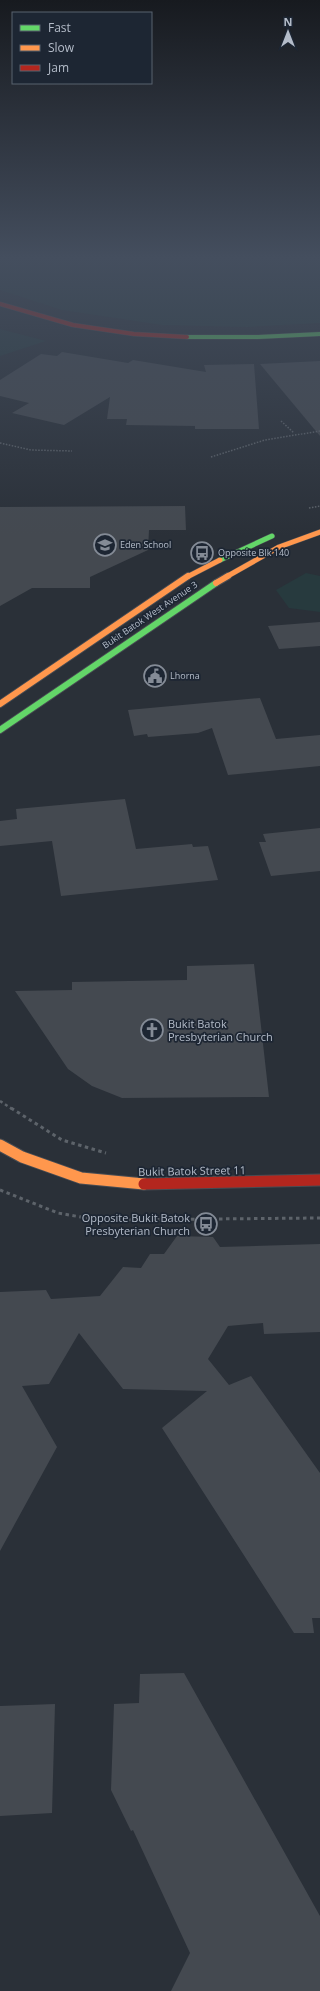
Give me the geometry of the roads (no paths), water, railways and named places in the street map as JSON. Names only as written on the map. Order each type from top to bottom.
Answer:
[{"type":"main road","name":"Bukit Batok West Avenue 3","points":[[0,730],[213,585],[275,549],[320,532]]},
{"type":"main road","name":"Bukit Batok West Avenue 3","points":[[0,704],[193,574],[279,533]]},
{"type":"main road","name":"Bukit Batok Street 11","points":[[0,1145],[22,1157],[81,1178],[154,1185],[320,1180]]},
{"type":"place","name":"Eden School","points":[[105,545]]},
{"type":"place","name":"Opposite Blk 140","points":[[202,553]]},
{"type":"place","name":"Lhorna","points":[[155,676]]},
{"type":"place","name":"Bukit Batok Presbyterian Church","points":[[152,1030]]},
{"type":"place","name":"Opposite Bukit Batok Presbyterian Church","points":[[206,1224]]}]
